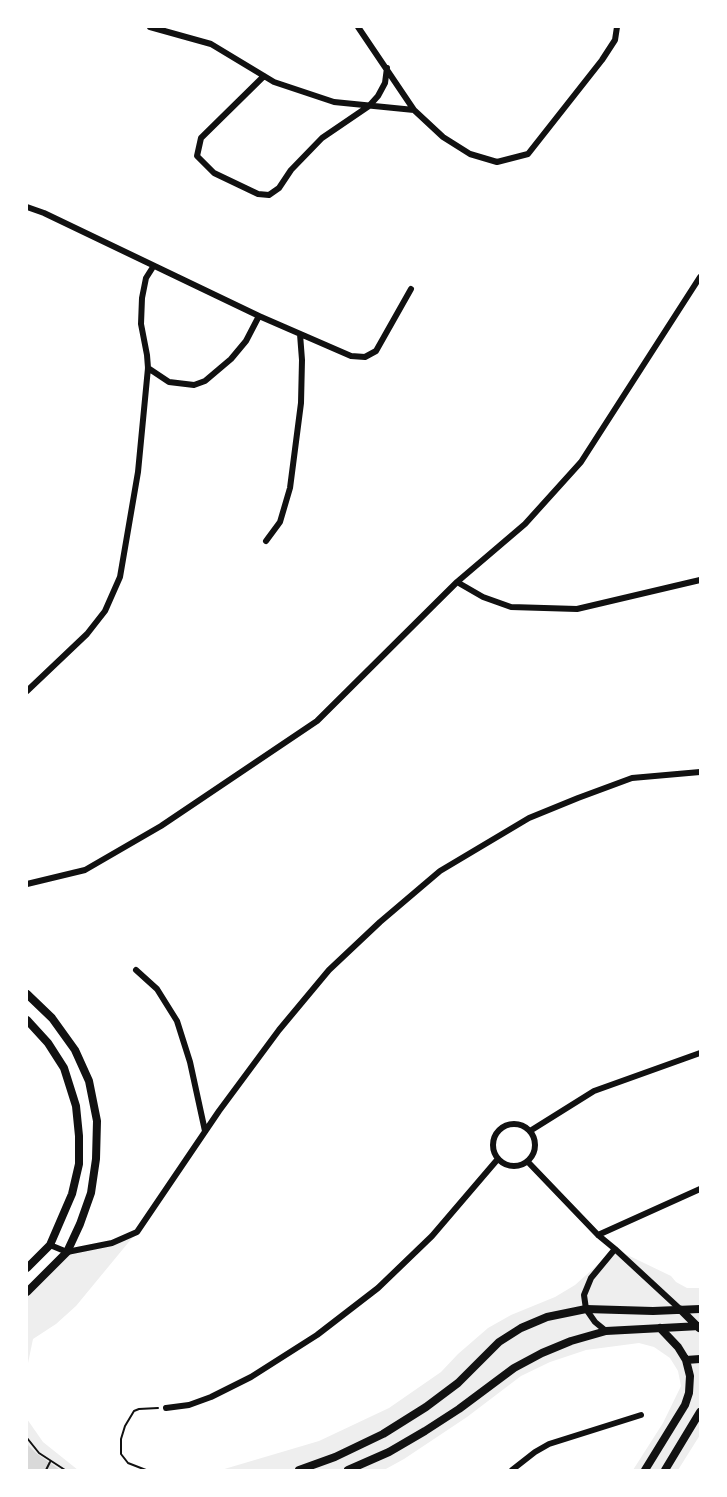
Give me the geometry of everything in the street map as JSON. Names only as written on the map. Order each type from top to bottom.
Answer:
[{"type":"street","points":[[150,27],[211,44],[274,82],[334,102],[414,110]]},
{"type":"street","points":[[358,27],[414,110],[443,137],[470,154],[497,162],[528,154],[602,60],[615,40],[617,27]]},
{"type":"street","points":[[264,76],[201,138],[196,156],[214,173],[258,194],[269,195],[279,188],[291,170],[322,138],[369,106],[385,83],[387,68]]},
{"type":"street","points":[[27,207],[259,316],[351,356],[365,357],[376,351],[411,289]]},
{"type":"street","points":[[27,691],[87,634],[105,611],[120,577],[138,472],[147,369],[147,355],[141,324],[142,298],[146,278],[153,267]]},
{"type":"street","points":[[27,884],[85,870],[161,826],[317,721],[458,582],[525,524],[581,462],[700,277]]},
{"type":"street","points":[[147,369],[170,382],[194,385],[205,381],[246,341],[259,316]]},
{"type":"street","points":[[266,541],[280,522],[290,488],[301,403],[300,334]]},
{"type":"street","points":[[458,582],[483,597],[511,608],[577,609],[700,580]]},
{"type":"street","points":[[50,1245],[68,1252],[112,1243],[137,1232],[205,1131],[279,1030],[329,970],[380,922],[440,871],[529,818],[578,798],[632,778],[700,772]]},
{"type":"street","points":[[136,970],[157,989],[177,1021],[190,1062],[205,1131]]},
{"type":"street","points":[[27,994],[52,1018],[75,1050],[88,1081],[97,1121],[96,1159],[91,1193],[81,1224],[68,1252],[27,1292]]},
{"type":"street","points":[[27,1020],[48,1043],[64,1068],[76,1106],[79,1164],[72,1194],[50,1245],[27,1268]]},
{"type":"street","points":[[530,1131],[594,1091],[700,1053]]},
{"type":"street","points":[[518,1124],[530,1131],[535,1141],[535,1153],[528,1162],[512,1167],[497,1160],[492,1148],[495,1135],[500,1130],[505,1126],[518,1124]]},
{"type":"street","points":[[166,1408],[189,1405],[211,1397],[251,1377],[317,1335],[378,1288],[432,1236],[497,1160]]},
{"type":"street","points":[[528,1162],[598,1235],[700,1327]]},
{"type":"street","points":[[598,1235],[700,1189]]},
{"type":"street","points":[[606,1331],[595,1322],[586,1309],[584,1295],[591,1278],[615,1249]]},
{"type":"street","points":[[299,1470],[335,1457],[383,1434],[426,1407],[458,1383],[499,1342],[521,1328],[547,1317],[586,1309],[700,1309]]},
{"type":"street","points":[[348,1470],[389,1452],[425,1431],[524,1363],[571,1341],[606,1331],[700,1327]]},
{"type":"street","points":[[645,1470],[685,1405],[689,1393],[690,1376],[686,1360],[678,1347],[660,1328]]},
{"type":"street","points":[[686,1360],[700,1359]]},
{"type":"street","points":[[665,1470],[700,1412]]},
{"type":"street","points":[[512,1470],[549,1444],[641,1415]]},
{"type":"path","points":[[146,1470],[128,1463],[121,1454],[121,1439],[125,1426],[134,1411],[166,1408]]},
{"type":"path","points":[[27,1438],[39,1453],[65,1470]]},
{"type":"path","points":[[46,1470],[51,1461]]},
{"type":"shaded area","points":[[137,1232],[76,1306],[56,1324],[33,1339],[27,1368],[27,1292],[67,1252],[112,1243]]},
{"type":"shaded area","points":[[615,1249],[671,1276],[687,1288],[700,1288],[700,1435],[678,1470],[633,1470],[663,1423],[681,1386],[678,1371],[670,1358],[654,1347],[639,1343],[586,1350],[550,1362],[521,1376],[467,1417],[384,1470],[221,1470],[319,1441],[389,1408],[441,1372],[488,1328],[511,1315],[555,1297],[575,1285]]},
{"type":"shaded area","points":[[27,1419],[43,1442],[78,1470],[27,1470]]},
{"type":"shaded area","points":[[27,1444],[36,1453],[60,1470],[27,1470]]}]
